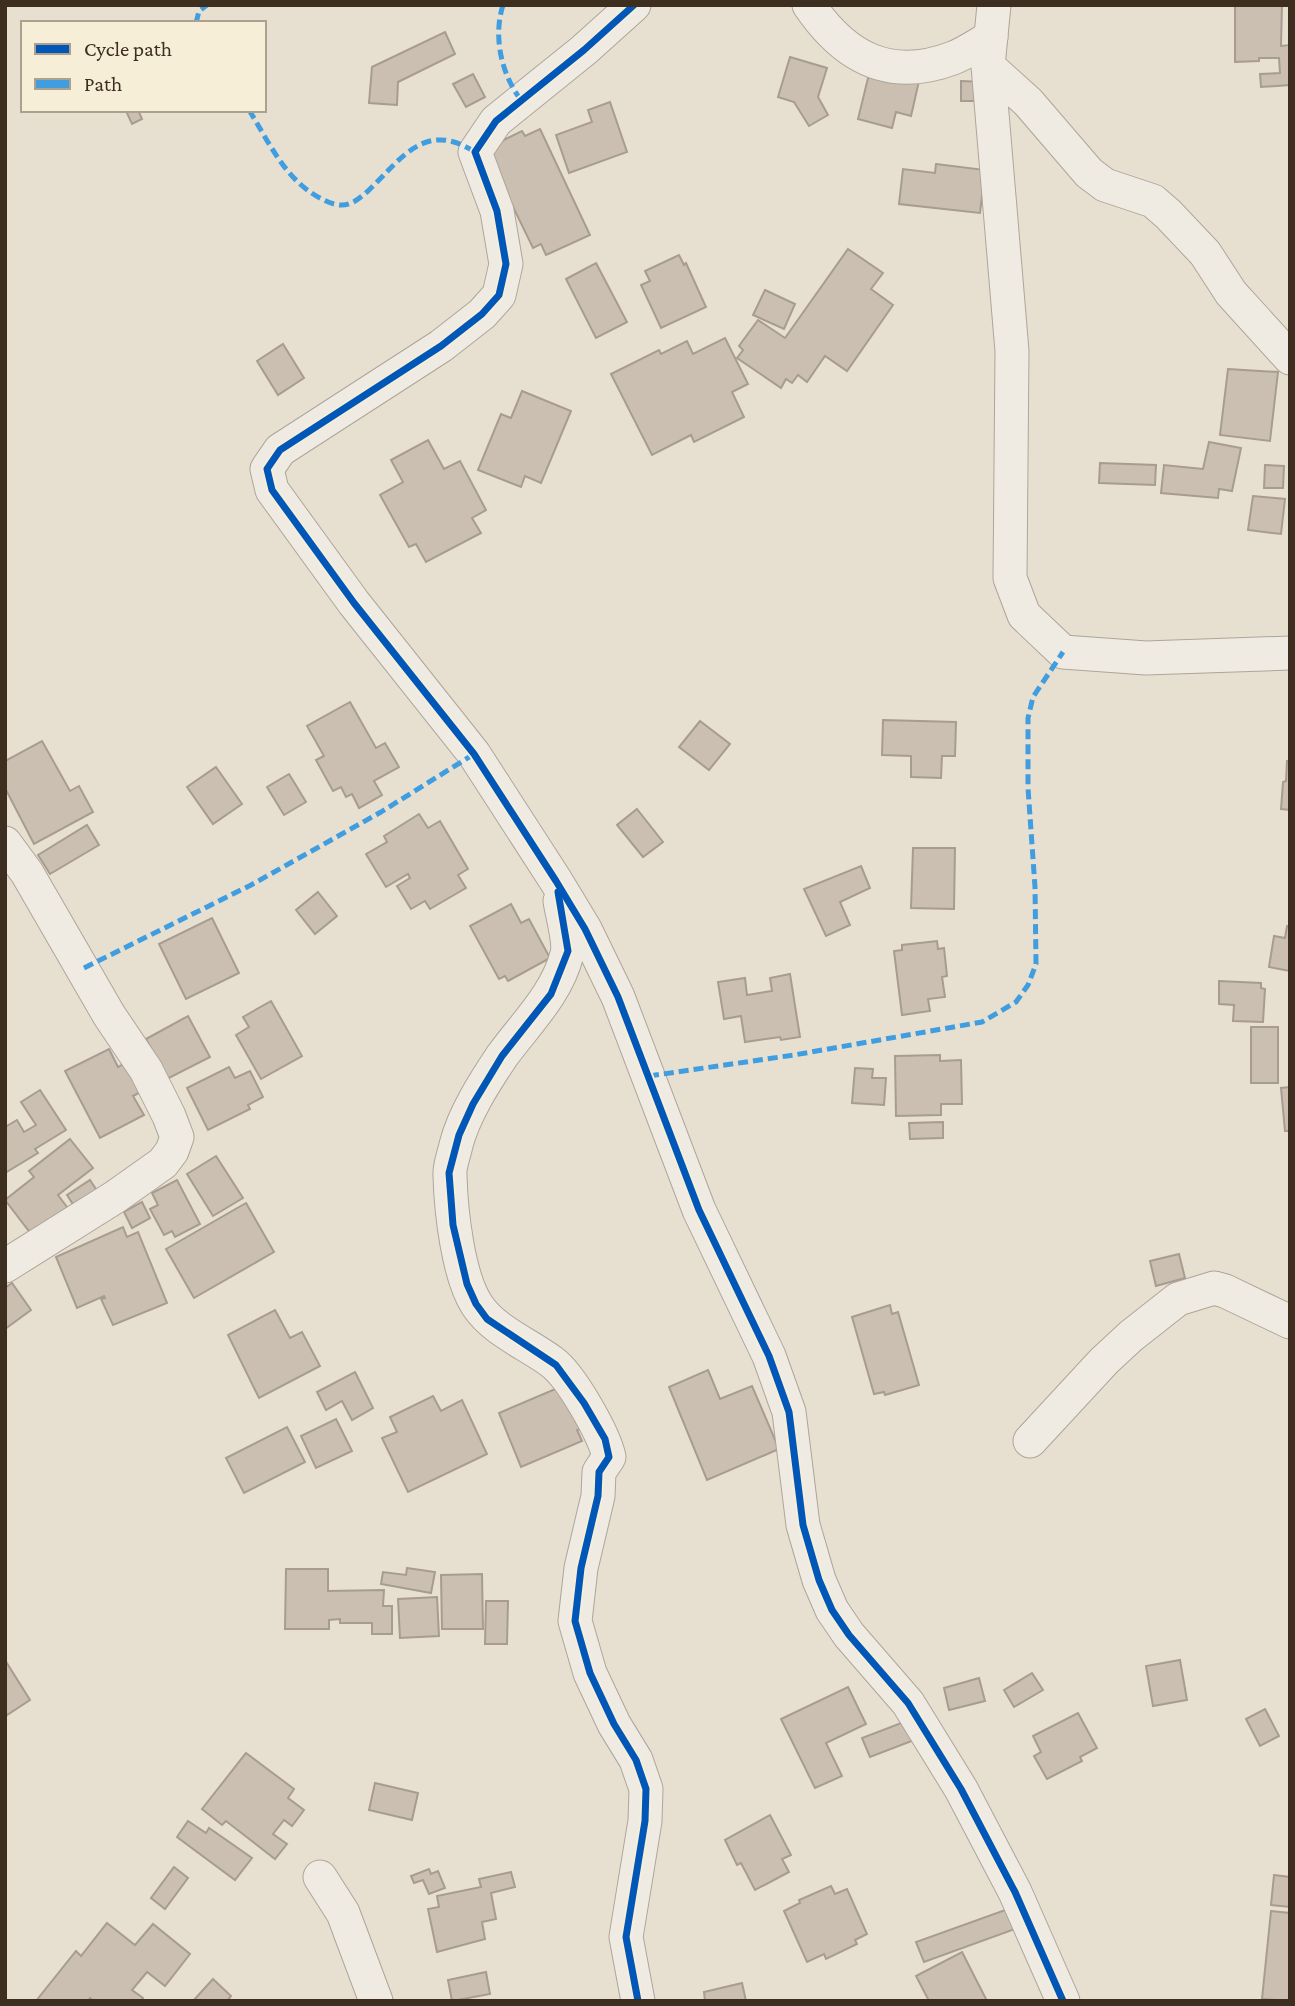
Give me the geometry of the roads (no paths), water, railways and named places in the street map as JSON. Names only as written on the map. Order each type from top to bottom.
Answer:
[{"type":"street","points":[[634,5],[584,50],[496,121],[475,152],[497,211],[506,264],[499,295],[482,314],[441,346],[280,450],[267,469],[272,490],[354,603],[474,754],[585,929],[618,997],[683,1173],[769,1356],[789,1412],[803,1525],[819,1580],[832,1610],[849,1635],[908,1703],[961,1789],[1015,1892],[1063,2001]]},
{"type":"street","points":[[809,5],[841,44],[867,60],[897,68],[921,66],[954,57],[991,36]]},
{"type":"street","points":[[991,36],[1028,102],[1090,173],[1105,185],[1153,201],[1168,214],[1205,253],[1231,293],[1290,358]]},
{"type":"street","points":[[991,36],[1012,351],[1010,578],[1024,615],[1063,652],[1146,658],[1290,653]]},
{"type":"street","points":[[5,843],[27,873],[109,1015],[146,1070],[177,1137],[172,1151],[163,1163],[115,1197],[5,1266]]},
{"type":"street","points":[[556,881],[568,951],[551,994],[502,1056],[473,1104],[459,1135],[449,1172],[453,1225],[467,1284],[476,1304],[487,1319],[556,1365],[584,1403],[605,1439],[609,1457],[599,1472],[598,1496],[581,1568],[575,1621],[590,1673],[614,1724],[636,1760],[646,1789],[645,1821],[626,1937],[638,2001]]},
{"type":"street","points":[[1030,1441],[1113,1353],[1178,1299],[1214,1288],[1290,1322]]},
{"type":"street","points":[[320,1877],[343,1913],[376,2001]]}]
